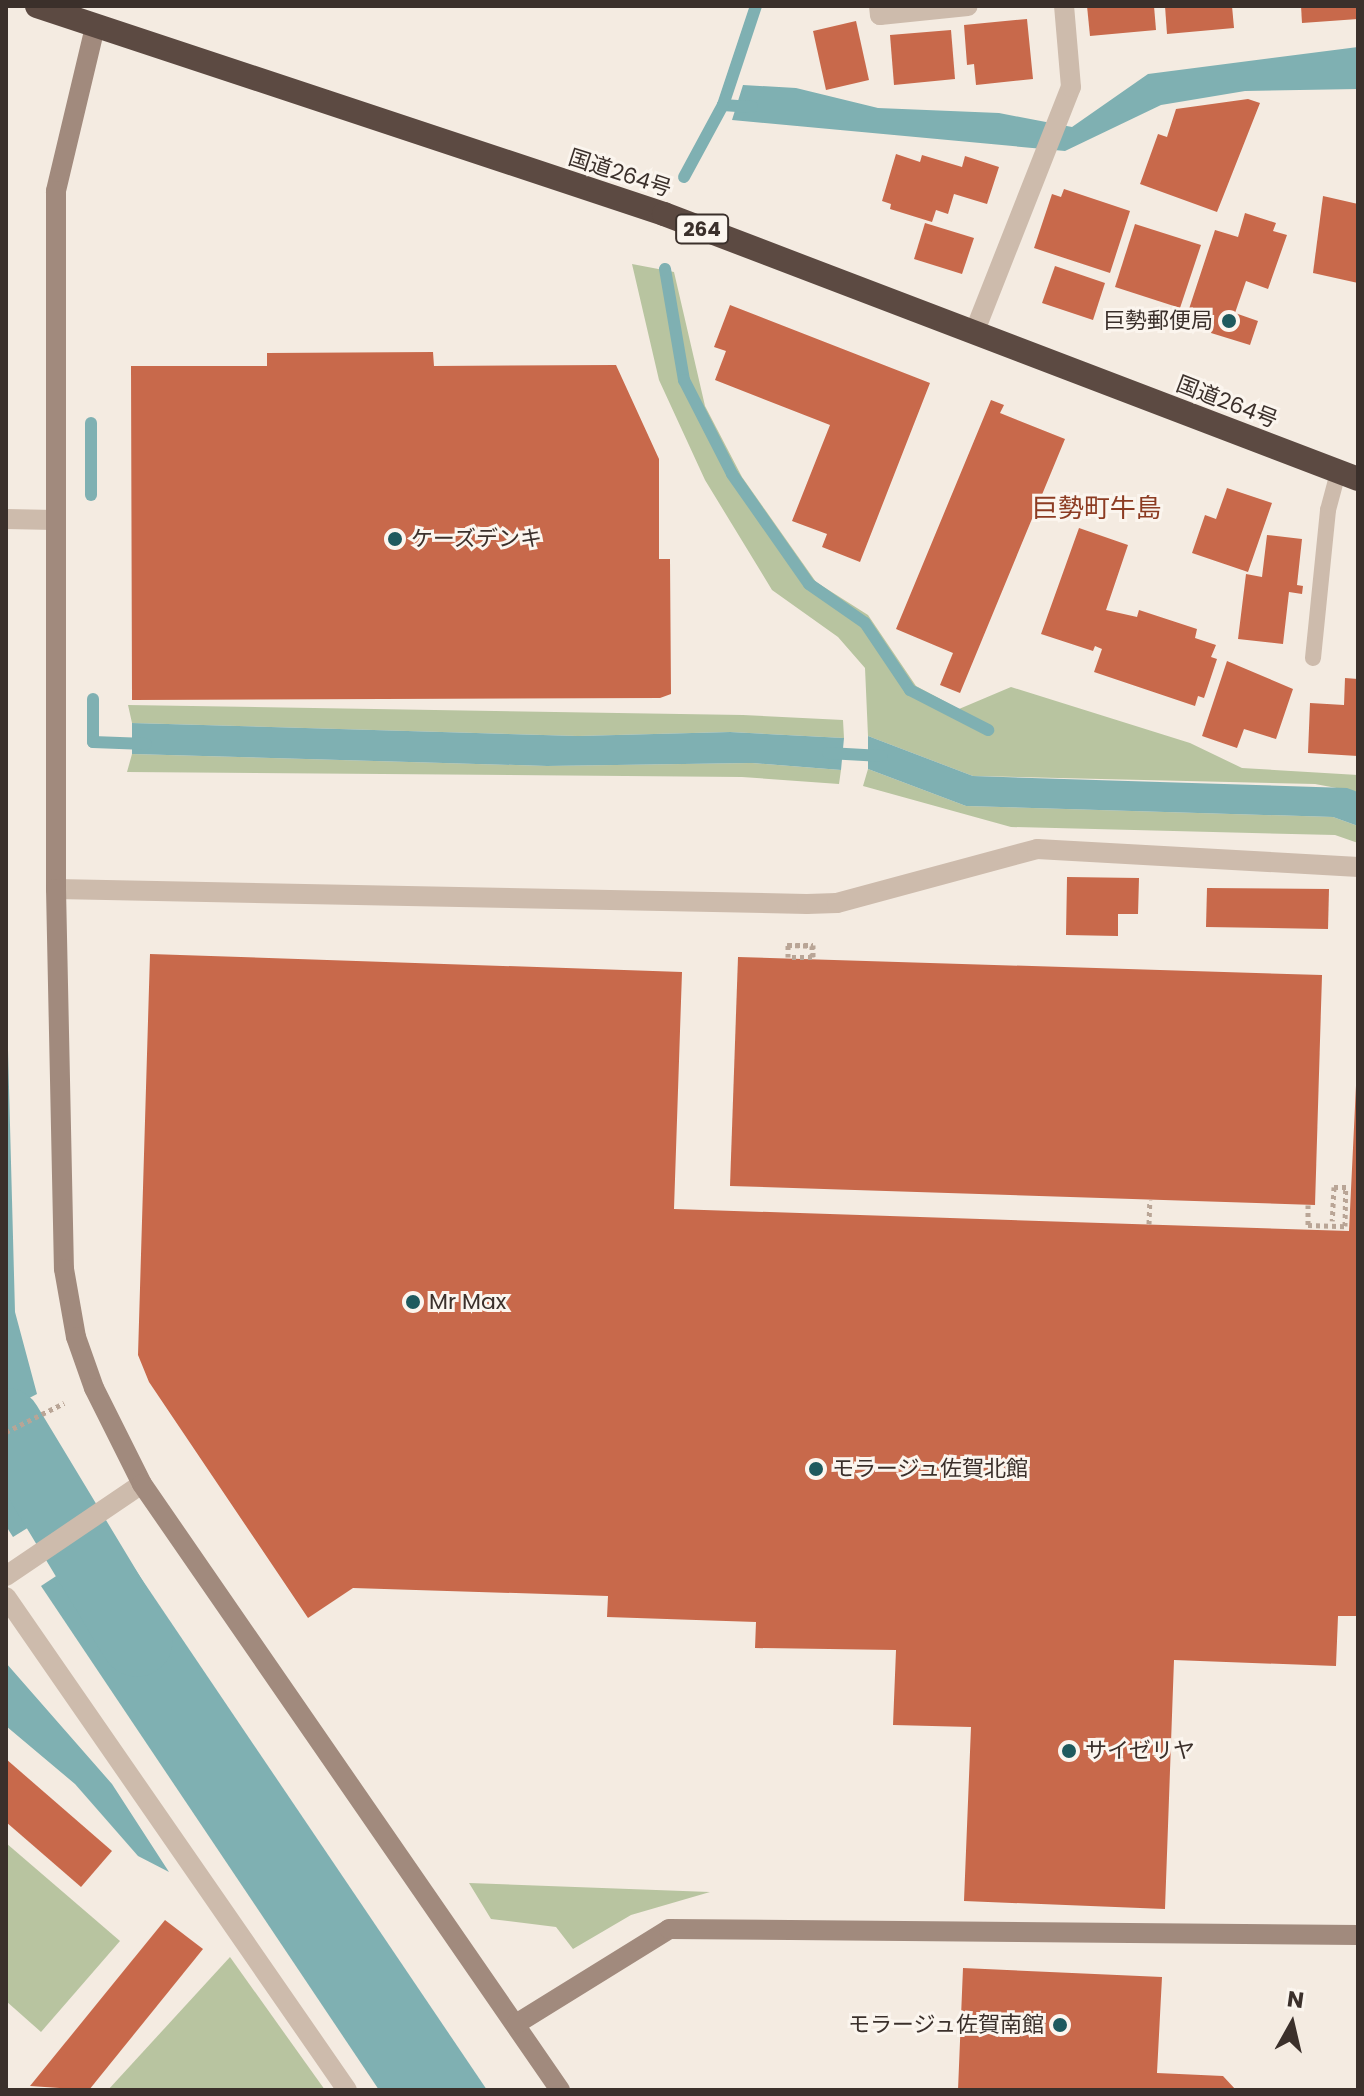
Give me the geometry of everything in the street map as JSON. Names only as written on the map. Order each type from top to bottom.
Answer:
[{"type":"highway","name":"国道264号","points":[[37,6],[664,214],[1348,475]]},
{"type":"street","points":[[879,6],[880,15],[968,6]]},
{"type":"street","points":[[974,333],[1071,87],[1064,6]]},
{"type":"street","points":[[95,27],[56,191],[56,889],[64,1269],[80,1350],[142,1484],[560,2090]]},
{"type":"street","points":[[6,519],[55,520]]},
{"type":"street","points":[[56,889],[807,904],[837,903],[1037,849],[1358,867]]},
{"type":"street","points":[[6,1576],[142,1484]]},
{"type":"street","points":[[6,1597],[347,2090]]},
{"type":"street","points":[[516,2024],[669,1929],[1358,1935]]},
{"type":"lane","points":[[1313,658],[1328,510],[1348,475]]},
{"type":"path","points":[[787,945],[800,946],[812,946],[812,957],[788,957],[788,945],[813,945],[813,959]]},
{"type":"path","points":[[1308,1205],[1308,1225],[1345,1226],[1346,1187],[1334,1187],[1332,1221]]},
{"type":"path","points":[[1149,1224],[1150,1200]]},
{"type":"path","points":[[6,1432],[64,1403]]},
{"type":"green space","points":[[632,264],[674,272],[705,406],[742,477],[816,582],[868,615],[916,686],[959,709],[1011,687],[1190,743],[1242,768],[1358,775],[1358,792],[1315,784],[973,776],[868,736],[865,668],[838,637],[772,590],[705,480],[659,380]]},
{"type":"green space","points":[[128,705],[743,715],[843,720],[844,738],[730,732],[578,736],[132,723]]},
{"type":"green space","points":[[132,754],[547,766],[752,763],[841,770],[839,784],[742,777],[127,772]]},
{"type":"green space","points":[[868,769],[966,806],[1333,817],[1358,826],[1358,843],[1335,835],[1011,827],[863,786]]},
{"type":"green space","points":[[6,1843],[120,1941],[41,2032],[6,2001]]},
{"type":"green space","points":[[469,1883],[710,1892],[631,1915],[573,1949],[556,1927],[491,1919]]},
{"type":"green space","points":[[230,1957],[325,2090],[108,2090]]},
{"type":"water","points":[[1358,47],[1358,89],[1245,91],[1161,105],[1065,151],[732,120],[743,85],[796,88],[878,108],[999,113],[1072,127],[1148,74]]},
{"type":"water","points":[[132,723],[578,736],[730,732],[844,738],[841,770],[752,763],[547,766],[132,754]]},
{"type":"water","points":[[868,736],[973,776],[1347,788],[1358,792],[1358,826],[1333,817],[966,806],[868,769]]},
{"type":"water","points":[[6,975],[15,1312],[37,1394],[6,1410]]},
{"type":"water","points":[[42,1430],[87,1491],[13,1537],[6,1526],[6,1451]]},
{"type":"water","points":[[114,1538],[487,2090],[379,2090],[41,1586]]},
{"type":"water","points":[[6,1663],[112,1784],[169,1872],[138,1856],[75,1784],[6,1726]]},
{"type":"building","points":[[1087,6],[1154,6],[1156,30],[1090,36]]},
{"type":"building","points":[[1165,6],[1232,6],[1234,28],[1167,34]]},
{"type":"building","points":[[1301,6],[1358,6],[1358,19],[1302,23]]},
{"type":"building","points":[[1027,19],[1033,79],[976,85],[974,64],[967,65],[964,25]]},
{"type":"building","points":[[856,21],[869,80],[826,90],[813,31]]},
{"type":"building","points":[[951,30],[955,79],[894,85],[890,35]]},
{"type":"building","points":[[1248,99],[1260,103],[1217,212],[1140,184],[1158,134],[1167,137],[1176,109]]},
{"type":"building","points":[[896,154],[920,162],[922,155],[962,167],[965,156],[999,167],[987,204],[954,194],[948,214],[936,210],[932,222],[890,209],[891,204],[882,201]]},
{"type":"building","points":[[1064,189],[1130,211],[1110,273],[1034,248],[1052,194],[1061,197]]},
{"type":"building","points":[[1323,196],[1358,204],[1358,283],[1313,273]]},
{"type":"building","points":[[1245,213],[1276,223],[1273,231],[1287,235],[1268,289],[1246,281],[1235,313],[1258,321],[1250,345],[1211,333],[1214,324],[1187,315],[1215,230],[1238,237]]},
{"type":"building","points":[[925,223],[974,238],[962,274],[914,259]]},
{"type":"building","points":[[1135,224],[1201,245],[1180,308],[1115,287]]},
{"type":"building","points":[[1055,266],[1105,283],[1093,320],[1042,303]]},
{"type":"building","points":[[730,305],[930,383],[860,562],[822,547],[827,534],[792,521],[830,425],[715,380],[726,351],[714,347]]},
{"type":"building","name":"ケーズデンキ","points":[[433,352],[434,366],[616,365],[659,459],[659,559],[670,559],[671,694],[660,698],[132,700],[131,366],[267,366],[267,353]]},
{"type":"building","points":[[991,400],[1004,405],[1000,413],[1065,439],[960,693],[940,685],[953,653],[896,629]]},
{"type":"building","points":[[1227,488],[1272,503],[1248,572],[1192,553],[1205,515],[1216,519]]},
{"type":"building","points":[[1079,528],[1128,545],[1106,610],[1137,617],[1139,610],[1197,629],[1195,638],[1216,645],[1211,657],[1217,659],[1204,698],[1198,696],[1195,706],[1094,672],[1102,649],[1095,646],[1093,651],[1041,634]]},
{"type":"building","points":[[1267,535],[1302,539],[1297,585],[1303,586],[1302,594],[1289,592],[1283,644],[1238,639],[1246,574],[1262,577]]},
{"type":"building","points":[[1227,661],[1293,689],[1276,739],[1244,729],[1237,748],[1202,736]]},
{"type":"building","points":[[1345,678],[1358,679],[1358,756],[1308,753],[1310,703],[1344,705]]},
{"type":"building","points":[[1067,877],[1139,878],[1138,914],[1118,914],[1118,936],[1066,935]]},
{"type":"building","points":[[1207,888],[1329,889],[1328,929],[1206,927]]},
{"type":"building","name":"モラージュ佐賀北館","points":[[150,954],[682,972],[674,1209],[1349,1231],[1358,1044],[1358,1616],[1338,1616],[1336,1666],[1174,1660],[1165,1909],[964,1901],[971,1727],[893,1725],[896,1650],[755,1648],[756,1622],[607,1617],[608,1596],[353,1588],[308,1618],[149,1382],[138,1355]]},
{"type":"building","points":[[738,957],[1322,975],[1315,1205],[730,1186]]},
{"type":"building","points":[[6,1759],[112,1851],[81,1887],[6,1822]]},
{"type":"building","points":[[165,1920],[203,1949],[89,2090],[30,2086]]},
{"type":"building","name":"モラージュ佐賀南館","points":[[963,1968],[1162,1977],[1157,2073],[1223,2076],[1236,2090],[958,2090]]},
{"type":"waterway","points":[[684,177],[723,105],[756,6]]},
{"type":"waterway","points":[[723,105],[752,107]]},
{"type":"waterway","points":[[665,269],[684,380],[732,474],[809,584],[865,623],[910,690],[988,730]]},
{"type":"waterway","points":[[91,423],[91,495]]},
{"type":"waterway","points":[[93,699],[93,742],[146,744]]},
{"type":"waterway","points":[[828,753],[882,756]]},
{"type":"waterway","points":[[6,1424],[137,1641]]},
{"type":"place","name":"巨勢郵便局","points":[[1229,321]]},
{"type":"place","name":"ケーズデンキ","points":[[395,539]]},
{"type":"place","name":"Mr Max","points":[[413,1302]]},
{"type":"place","name":"モラージュ佐賀北館","points":[[816,1469]]},
{"type":"place","name":"サイゼリヤ","points":[[1069,1751]]},
{"type":"place","name":"モラージュ佐賀南館","points":[[1060,2025]]},
{"type":"district","name":"巨勢町牛島","points":[[1097,509]]}]
